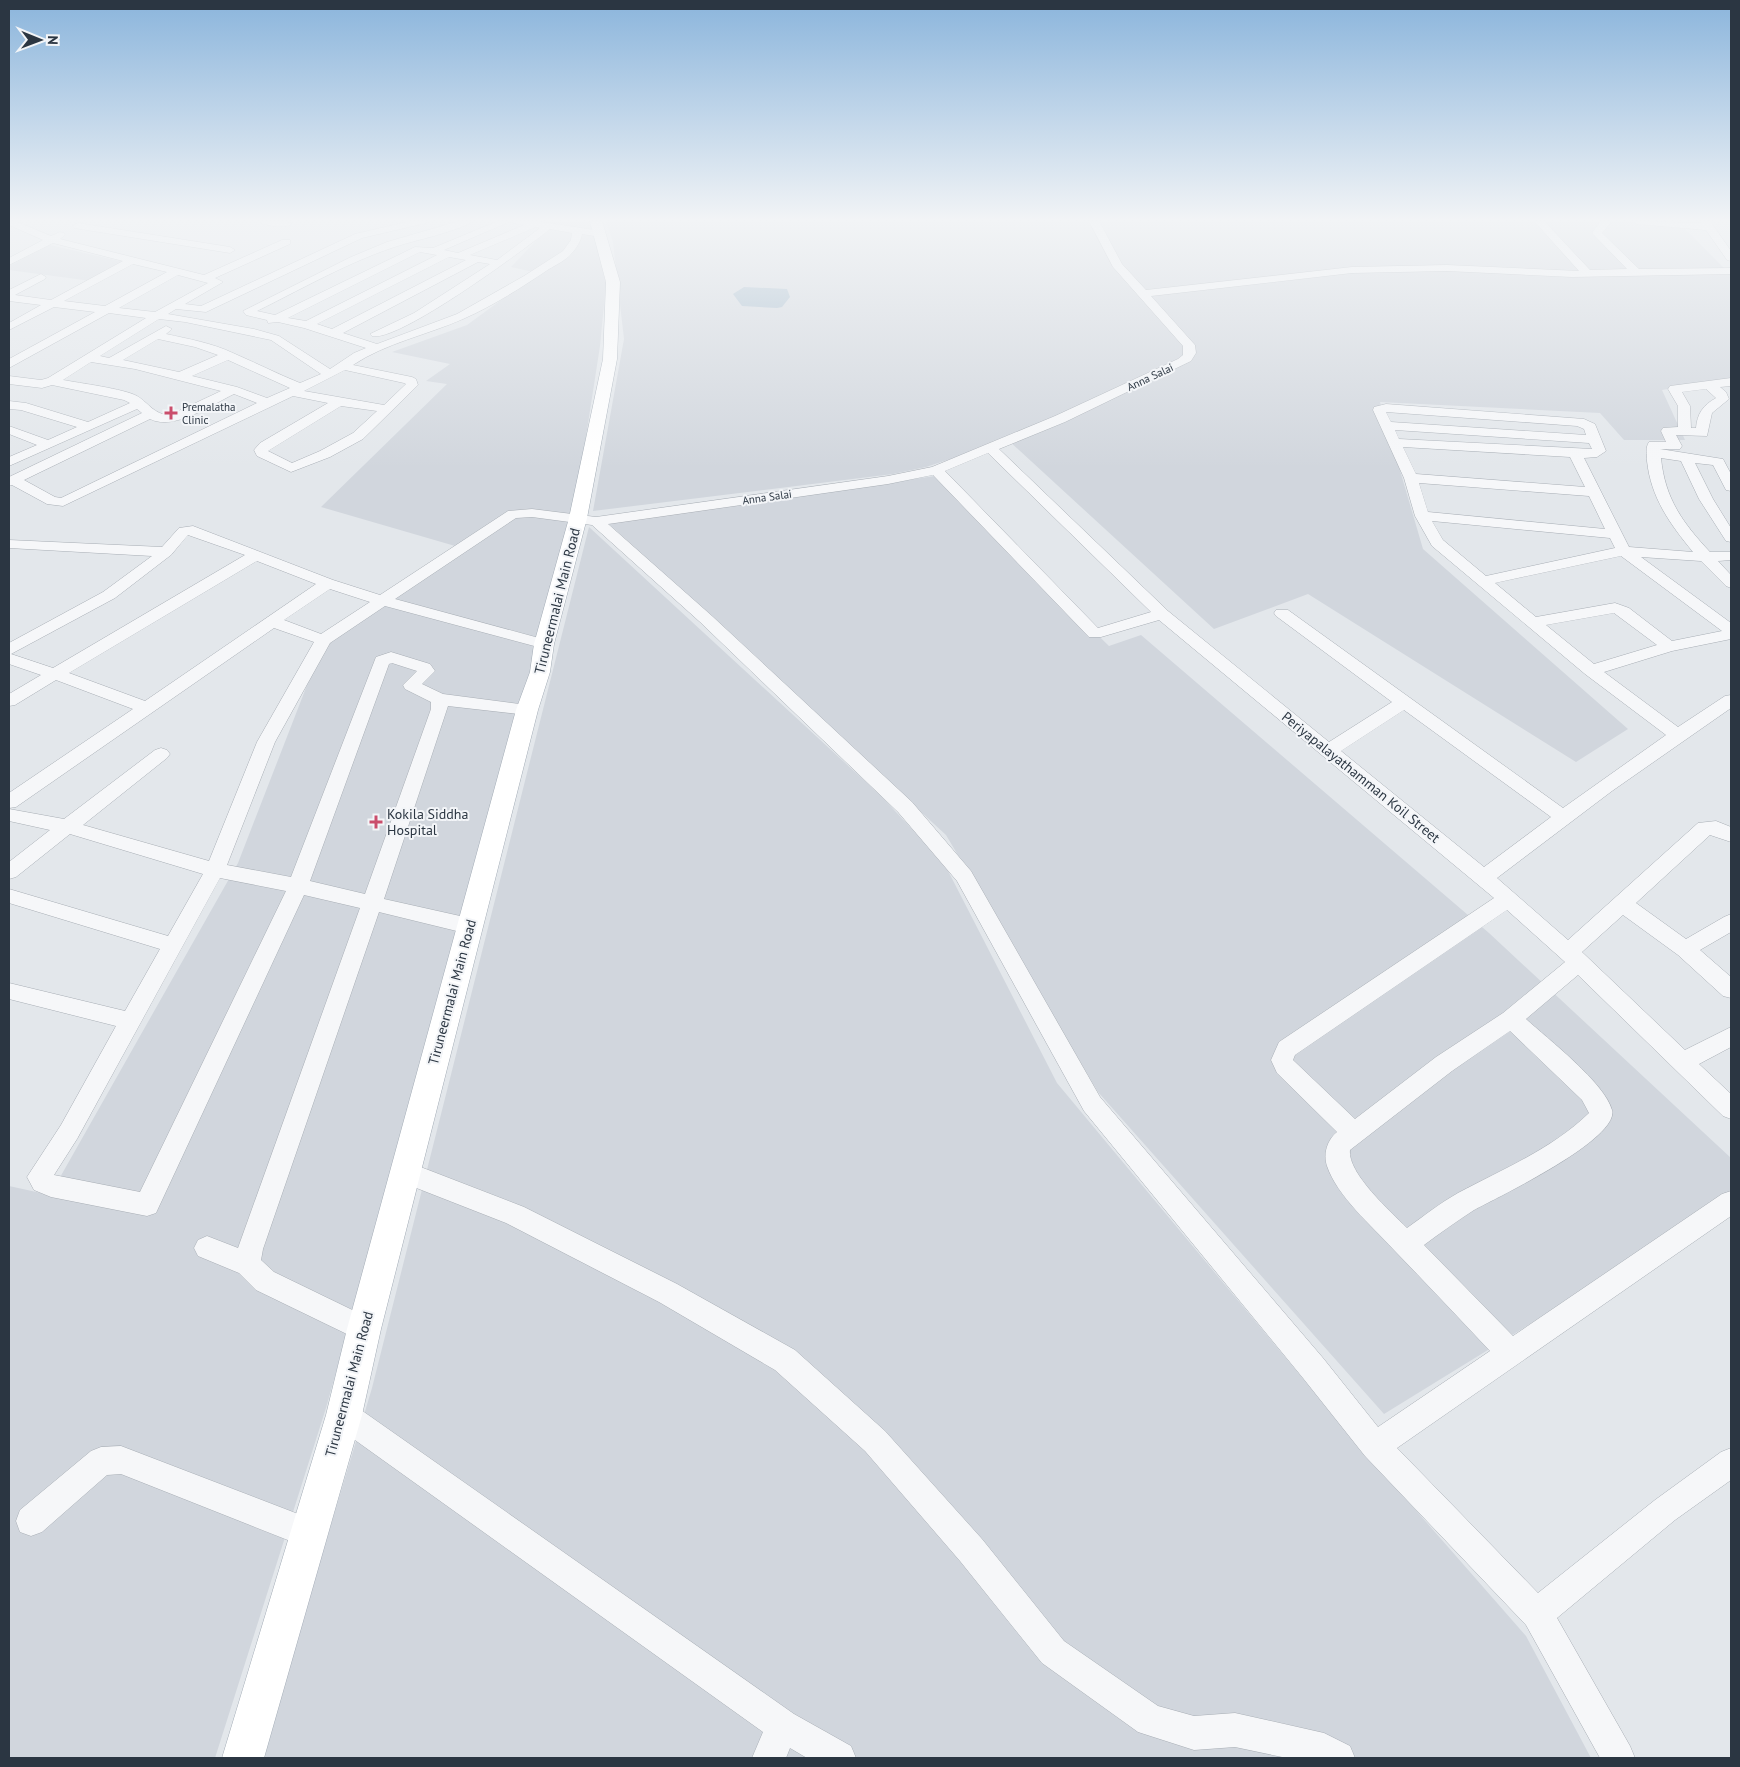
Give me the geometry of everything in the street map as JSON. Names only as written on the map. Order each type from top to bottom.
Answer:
[{"type":"main road","name":"Tiruneermalai Main Road","points":[[244,1758],[308,1533],[344,1415],[364,1329],[469,926],[527,710],[540,672],[544,644],[587,519],[610,359],[612,303]]},
{"type":"street","points":[[9,311],[24,303]]},
{"type":"street","points":[[48,303],[185,319],[254,332],[275,338],[330,374]]},
{"type":"street","points":[[9,364],[115,303]]},
{"type":"street","points":[[15,405],[58,382],[89,358],[177,303]]},
{"type":"street","points":[[174,305],[202,310],[215,303]]},
{"type":"street","points":[[262,303],[249,311],[250,313],[307,325],[377,348]]},
{"type":"street","points":[[254,332],[276,318],[306,303]]},
{"type":"street","points":[[307,325],[349,303]]},
{"type":"street","points":[[334,333],[391,303]]},
{"type":"street","points":[[360,341],[418,315],[436,303]]},
{"type":"street","points":[[11,481],[52,501],[63,502],[330,374],[358,356],[460,316],[482,303]]},
{"type":"street","name":"Anna Salai","points":[[322,640],[513,514],[532,513],[587,519],[888,480],[936,470],[1060,419],[1189,357],[1189,345],[1151,303]]},
{"type":"street","points":[[9,327],[52,304]]},
{"type":"street","points":[[112,361],[185,319]]},
{"type":"street","points":[[156,335],[198,344],[229,355],[297,390],[340,402],[388,409]]},
{"type":"street","points":[[181,376],[229,355]]},
{"type":"street","points":[[89,358],[135,364],[233,390],[268,403]]},
{"type":"street","points":[[340,402],[265,446],[261,450],[262,453],[291,468],[324,454],[352,440],[412,385],[412,382],[343,366]]},
{"type":"street","points":[[9,380],[35,384],[58,382],[132,398],[150,414],[160,419],[172,419],[233,390]]},
{"type":"street","points":[[1681,431],[1685,429],[1684,406],[1674,389],[1731,382]]},
{"type":"street","points":[[9,400],[35,384]]},
{"type":"street","points":[[1708,384],[1722,395],[1724,399],[1708,408],[1701,423],[1702,433],[1668,431],[1675,446],[1654,445],[1654,454],[1658,486],[1672,514],[1704,556],[1731,583]]},
{"type":"street","points":[[9,462],[138,404]]},
{"type":"street","points":[[15,405],[89,426]]},
{"type":"street","points":[[1394,443],[1574,454],[1597,453],[1599,451],[1590,427],[1579,422],[1380,409],[1379,411],[1385,425],[1411,478],[1422,516],[1437,543],[1590,670],[1677,735]]},
{"type":"street","points":[[11,481],[150,414]]},
{"type":"street","points":[[9,430],[48,444]]},
{"type":"street","name":"Periyapalayathamman Koil Street","points":[[989,447],[1162,614],[1484,878],[1574,957],[1731,1109]]},
{"type":"street","points":[[1574,454],[1624,551],[1731,630]]},
{"type":"street","points":[[1654,454],[1725,462],[1731,488]]},
{"type":"street","points":[[1686,457],[1696,482],[1713,513],[1731,538]]},
{"type":"street","points":[[936,470],[1095,634],[1162,614]]},
{"type":"street","points":[[1411,478],[1593,492]]},
{"type":"street","points":[[1422,516],[1616,534]]},
{"type":"street","points":[[587,519],[706,619],[905,807],[964,876],[1092,1104],[1313,1368],[1375,1446],[1537,1614],[1618,1758]]},
{"type":"street","points":[[9,650],[109,595],[166,552],[184,531],[193,530],[328,583],[380,600],[544,644]]},
{"type":"street","points":[[9,544],[166,552]]},
{"type":"street","points":[[1483,581],[1624,551],[1731,556]]},
{"type":"street","points":[[9,701],[256,555]]},
{"type":"street","points":[[9,802],[328,583]]},
{"type":"street","points":[[1533,622],[1615,608],[1623,611],[1669,647]]},
{"type":"street","points":[[1282,613],[1563,817]]},
{"type":"street","points":[[271,621],[322,640],[266,742],[215,870],[68,1132],[39,1177],[47,1184],[147,1205],[298,886],[382,662],[386,658],[396,658],[427,669],[412,685],[438,699],[527,710]]},
{"type":"street","points":[[1590,670],[1669,647],[1731,634]]},
{"type":"street","points":[[9,659],[79,682],[145,707]]},
{"type":"street","points":[[248,1264],[250,1249],[298,1108],[370,903],[386,869],[440,709],[438,699]]},
{"type":"street","points":[[1484,878],[1563,817],[1677,735],[1731,700]]},
{"type":"street","points":[[1328,751],[1404,702]]},
{"type":"street","points":[[9,872],[161,754]]},
{"type":"street","points":[[9,815],[68,827],[215,870],[298,886],[469,926]]},
{"type":"street","points":[[1511,1353],[1375,1212],[1351,1184],[1339,1164],[1337,1152],[1341,1144],[1354,1133],[1444,1064],[1511,1020],[1574,957],[1622,904],[1705,828],[1716,828],[1731,835]]},
{"type":"street","points":[[9,896],[172,945]]},
{"type":"street","points":[[1354,1133],[1285,1066],[1282,1060],[1287,1049],[1508,899]]},
{"type":"street","points":[[1622,904],[1685,949],[1731,990]]},
{"type":"street","points":[[1685,949],[1731,922]]},
{"type":"street","points":[[9,991],[130,1021]]},
{"type":"street","points":[[1406,1243],[1463,1203],[1549,1156],[1592,1126],[1601,1116],[1600,1109],[1590,1093],[1511,1020]]},
{"type":"street","points":[[1682,1062],[1731,1036]]},
{"type":"street","points":[[405,1172],[515,1216],[668,1293],[785,1360],[875,1441],[971,1550],[1053,1652],[1150,1720],[1194,1733],[1235,1730],[1324,1750],[1338,1758]]},
{"type":"street","points":[[1375,1446],[1731,1202]]},
{"type":"street","points":[[206,1248],[248,1264],[265,1281],[364,1329]]},
{"type":"street","points":[[344,1415],[782,1726],[839,1758]]},
{"type":"street","points":[[30,1521],[102,1461],[121,1460],[308,1533]]},
{"type":"street","points":[[1537,1614],[1665,1510],[1731,1462]]},
{"type":"street","points":[[769,1758],[782,1726]]},
{"type":"shaded area","points":[[496,303],[604,303],[600,346],[572,527],[326,1408],[215,1758],[9,1758],[9,1186],[50,1195],[238,863],[323,644],[462,548],[321,507],[447,384],[426,381],[450,364],[392,352],[467,325]]},
{"type":"shaded area","points":[[620,303],[1731,303],[1731,378],[1662,390],[1685,440],[1624,440],[1600,413],[1380,402],[1423,549],[1628,729],[1576,762],[1308,594],[1214,629],[1008,440],[926,467],[893,474],[593,511],[624,339]]},
{"type":"shaded area","points":[[935,476],[1109,646],[1141,635],[1489,933],[1731,1158],[1731,1200],[1384,1414],[1098,1092],[946,835],[608,523]]},
{"type":"shaded area","points":[[589,527],[880,795],[944,863],[1057,1083],[1350,1435],[1526,1636],[1591,1758],[261,1758],[372,1388]]},
{"type":"water","points":[[740,303],[785,303],[782,307],[777,308],[742,306]]},
{"type":"place","name":"Premalatha Clinic","points":[[171,413]]},
{"type":"place","name":"Kokila Siddha Hospital","points":[[376,822]]}]
